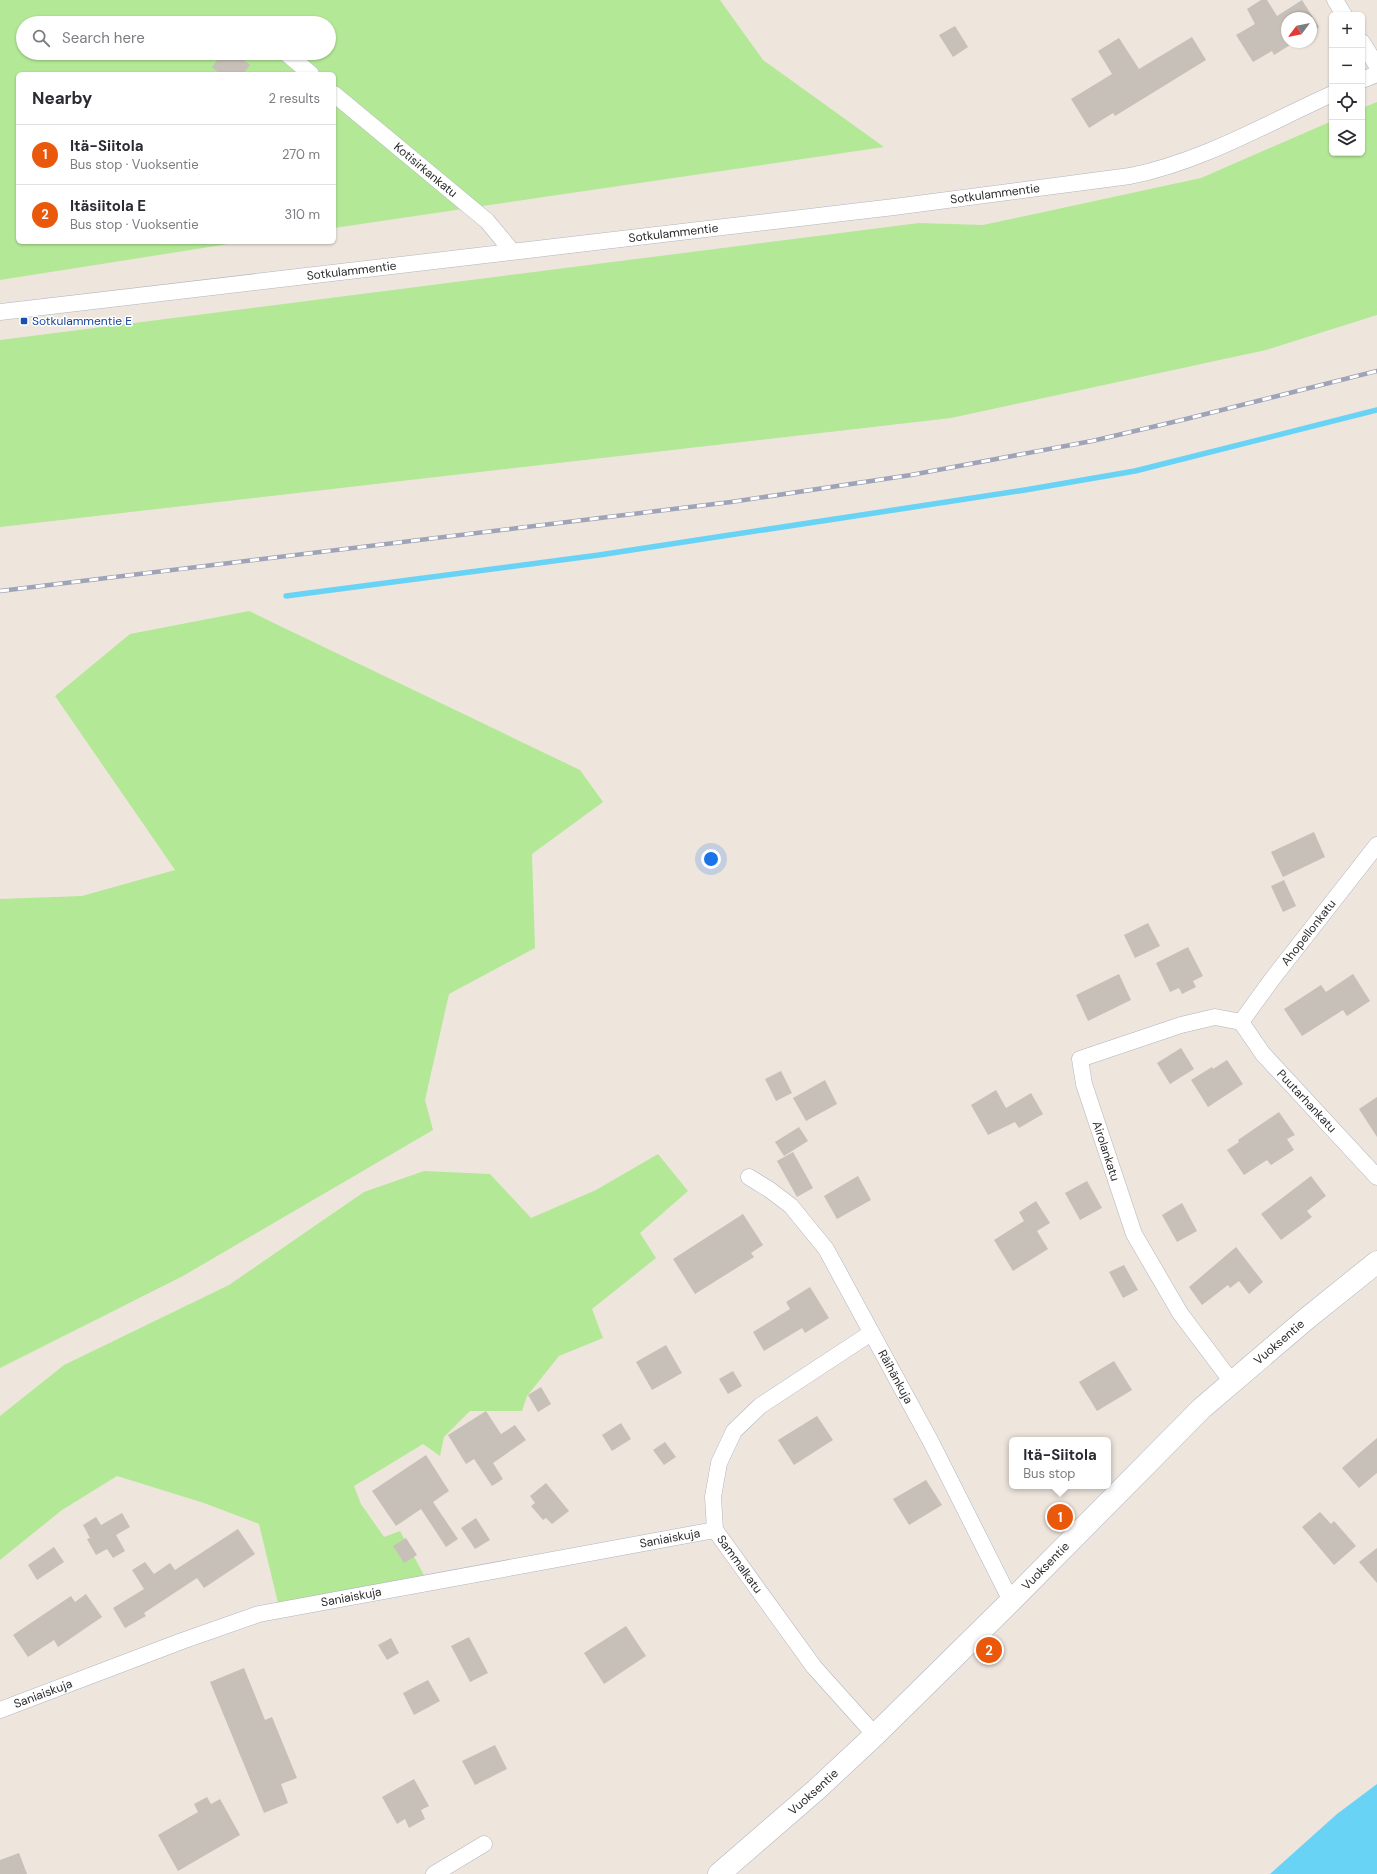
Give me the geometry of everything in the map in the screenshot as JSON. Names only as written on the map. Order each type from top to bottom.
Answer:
[{"type":"street","points":[[1335,0],[1342,12]]},
{"type":"street","points":[[1365,47],[1377,66]]},
{"type":"street","points":[[294,60],[309,72]]},
{"type":"street","points":[[1365,79],[1377,74]]},
{"type":"street","name":"Sotkulammentie","points":[[0,312],[901,206],[1130,176],[1156,171],[1188,160],[1329,95]]},
{"type":"street","name":"Kotisirkankatu","points":[[336,96],[487,221],[512,251]]},
{"type":"street","name":"Ahopellonkatu","points":[[1241,1022],[1272,978],[1377,845]]},
{"type":"street","name":"Airolankatu","points":[[1232,1382],[1180,1313],[1134,1234],[1084,1084],[1080,1059],[1181,1025],[1216,1017],[1241,1022]]},
{"type":"street","name":"Puutarhankatu","points":[[1241,1022],[1263,1054],[1377,1177]]},
{"type":"street","name":"Räihänkuja","points":[[749,1177],[770,1190],[790,1206],[808,1225],[826,1249],[931,1442],[1011,1601]]},
{"type":"street","name":"Vuoksentie","points":[[719,1874],[816,1790],[875,1735],[1197,1414],[1232,1382],[1377,1262]]},
{"type":"street","name":"Sammalkatu","points":[[871,1333],[760,1406],[734,1432],[719,1463],[713,1497],[715,1530],[814,1667],[875,1735]]},
{"type":"street","name":"Saniaiskuja","points":[[0,1710],[182,1641],[259,1614],[423,1582],[715,1530]]},
{"type":"street","points":[[434,1874],[452,1870],[484,1844]]},
{"type":"green space","points":[[0,0],[720,0],[763,60],[884,147],[336,228],[336,72],[16,72],[16,244],[228,244],[0,280]]},
{"type":"green space","points":[[1377,102],[1377,315],[1266,350],[951,418],[0,527],[0,340],[919,223],[983,225],[1201,178],[1329,122],[1329,156],[1365,156],[1365,107]]},
{"type":"green space","points":[[249,611],[580,770],[603,802],[532,854],[535,948],[449,994],[425,1100],[433,1130],[183,1276],[0,1368],[0,899],[82,896],[175,870],[55,696],[130,634]]},
{"type":"green space","points":[[658,1154],[688,1191],[640,1233],[656,1258],[592,1309],[603,1338],[559,1356],[527,1396],[522,1411],[470,1411],[444,1437],[440,1456],[423,1444],[354,1486],[361,1504],[384,1537],[400,1531],[424,1575],[278,1603],[259,1524],[204,1503],[117,1476],[62,1510],[0,1560],[0,1416],[64,1365],[229,1285],[364,1192],[424,1171],[490,1174],[531,1218],[596,1190]]},
{"type":"water","points":[[1377,1784],[1377,1874],[1270,1874],[1337,1814]]},
{"type":"building","points":[[1261,0],[1267,0],[1277,16],[1281,13],[1281,48],[1285,48],[1274,55],[1272,51],[1253,62],[1236,35],[1255,24],[1247,9]]},
{"type":"building","points":[[1302,0],[1310,12],[1283,12]]},
{"type":"building","points":[[955,26],[968,47],[953,57],[939,35]]},
{"type":"building","points":[[1192,37],[1206,60],[1115,116],[1113,113],[1089,128],[1071,99],[1112,74],[1098,51],[1119,38],[1139,69]]},
{"type":"building","points":[[218,60],[244,60],[250,65],[245,72],[218,72],[212,67]]},
{"type":"building","points":[[1314,832],[1325,857],[1283,877],[1271,852]]},
{"type":"building","points":[[1284,880],[1296,906],[1283,912],[1271,886]]},
{"type":"building","points":[[1148,923],[1160,946],[1135,958],[1124,935]]},
{"type":"building","points":[[1188,947],[1203,976],[1193,981],[1196,987],[1182,994],[1179,988],[1170,992],[1156,963]]},
{"type":"building","points":[[1119,974],[1131,1000],[1088,1021],[1076,995]]},
{"type":"building","points":[[1353,974],[1370,1001],[1347,1016],[1343,1010],[1302,1036],[1284,1009],[1321,985],[1326,992]]},
{"type":"building","points":[[1181,1048],[1194,1069],[1170,1084],[1157,1063]]},
{"type":"building","points":[[1227,1060],[1243,1084],[1208,1107],[1191,1080]]},
{"type":"building","points":[[781,1071],[792,1093],[776,1101],[765,1079]]},
{"type":"building","points":[[825,1080],[837,1104],[806,1121],[793,1098]]},
{"type":"building","points":[[996,1090],[1006,1108],[1031,1093],[1043,1114],[1019,1128],[1015,1122],[988,1135],[971,1105]]},
{"type":"building","points":[[1377,1097],[1377,1137],[1359,1109]]},
{"type":"building","points":[[1279,1112],[1295,1135],[1287,1139],[1294,1150],[1271,1165],[1267,1160],[1244,1175],[1227,1150],[1239,1142],[1238,1140]]},
{"type":"building","points":[[799,1127],[808,1141],[784,1156],[775,1142]]},
{"type":"building","points":[[793,1152],[813,1188],[797,1197],[777,1161]]},
{"type":"building","points":[[858,1176],[871,1200],[837,1219],[824,1196]]},
{"type":"building","points":[[1311,1176],[1326,1196],[1307,1211],[1312,1217],[1281,1240],[1261,1214]]},
{"type":"building","points":[[1087,1181],[1102,1208],[1080,1220],[1065,1193]]},
{"type":"building","points":[[1036,1201],[1050,1223],[1037,1231],[1048,1249],[1013,1271],[994,1240],[1024,1221],[1019,1212]]},
{"type":"building","points":[[1182,1203],[1197,1231],[1177,1242],[1162,1215]]},
{"type":"building","points":[[743,1214],[763,1245],[751,1253],[754,1257],[695,1294],[673,1259]]},
{"type":"building","points":[[1236,1247],[1263,1282],[1249,1294],[1239,1281],[1230,1288],[1228,1285],[1202,1305],[1189,1287]]},
{"type":"building","points":[[1124,1265],[1138,1290],[1123,1298],[1109,1272]]},
{"type":"building","points":[[810,1287],[829,1318],[805,1333],[802,1328],[764,1351],[753,1332],[790,1309],[786,1302]]},
{"type":"building","points":[[666,1345],[682,1373],[652,1390],[636,1362]]},
{"type":"building","points":[[1114,1361],[1132,1390],[1097,1411],[1079,1382]]},
{"type":"building","points":[[733,1371],[742,1386],[728,1394],[719,1379]]},
{"type":"building","points":[[541,1387],[551,1404],[538,1412],[528,1395]]},
{"type":"building","points":[[486,1411],[501,1434],[515,1425],[526,1440],[493,1463],[503,1479],[492,1486],[474,1459],[466,1464],[448,1435]]},
{"type":"building","points":[[817,1416],[833,1440],[794,1465],[778,1440]]},
{"type":"building","points":[[621,1423],[631,1439],[612,1451],[602,1435]]},
{"type":"building","points":[[1377,1438],[1377,1473],[1359,1488],[1342,1468]]},
{"type":"building","points":[[665,1442],[676,1457],[664,1465],[653,1450]]},
{"type":"building","points":[[426,1455],[449,1491],[433,1502],[458,1539],[446,1547],[421,1509],[396,1526],[372,1491]]},
{"type":"building","points":[[926,1480],[942,1505],[909,1525],[893,1499]]},
{"type":"building","points":[[546,1483],[569,1511],[552,1524],[546,1518],[543,1520],[531,1506],[535,1503],[530,1496]]},
{"type":"building","points":[[1320,1512],[1331,1524],[1334,1521],[1356,1546],[1334,1565],[1302,1527]]},
{"type":"building","points":[[122,1513],[130,1527],[116,1535],[125,1551],[113,1558],[107,1549],[96,1555],[87,1539],[90,1538],[83,1525],[96,1517],[101,1525]]},
{"type":"building","points":[[476,1518],[490,1540],[475,1549],[461,1528]]},
{"type":"building","points":[[238,1529],[255,1554],[204,1588],[197,1578],[144,1613],[146,1616],[125,1628],[113,1608],[144,1589],[132,1570],[145,1562],[154,1574],[170,1563],[175,1570]]},
{"type":"building","points":[[406,1538],[417,1555],[404,1563],[393,1546]]},
{"type":"building","points":[[54,1547],[64,1562],[37,1580],[28,1565]]},
{"type":"building","points":[[1377,1548],[1377,1583],[1359,1562]]},
{"type":"building","points":[[86,1594],[102,1617],[58,1647],[54,1640],[28,1657],[13,1635],[71,1596],[75,1602]]},
{"type":"building","points":[[626,1626],[646,1656],[604,1684],[584,1653]]},
{"type":"building","points":[[469,1637],[488,1673],[470,1682],[451,1646]]},
{"type":"building","points":[[391,1638],[399,1653],[387,1660],[378,1645]]},
{"type":"building","points":[[244,1668],[265,1720],[272,1717],[297,1778],[281,1784],[288,1803],[264,1813],[210,1682]]},
{"type":"building","points":[[428,1680],[440,1701],[414,1715],[403,1693]]},
{"type":"building","points":[[495,1745],[507,1769],[475,1785],[462,1761]]},
{"type":"building","points":[[414,1779],[429,1806],[421,1810],[425,1819],[409,1828],[405,1819],[397,1824],[382,1797]]},
{"type":"building","points":[[207,1797],[211,1804],[220,1799],[240,1835],[178,1871],[158,1835],[198,1812],[194,1804]]},
{"type":"building","points":[[19,1853],[27,1874],[0,1874],[0,1860]]},
{"type":"waterway","points":[[286,596],[599,555],[1025,490],[1135,471],[1377,410]]},
{"type":"railway","points":[[0,591],[731,502],[911,475],[1092,441],[1377,371]]},
{"type":"place","name":"Sotkulammentie E","points":[[24,321]]},
{"type":"place","name":"Itä-Siitola","points":[[1060,1517]]},
{"type":"place","name":"Itäsiitola E","points":[[989,1650]]}]
